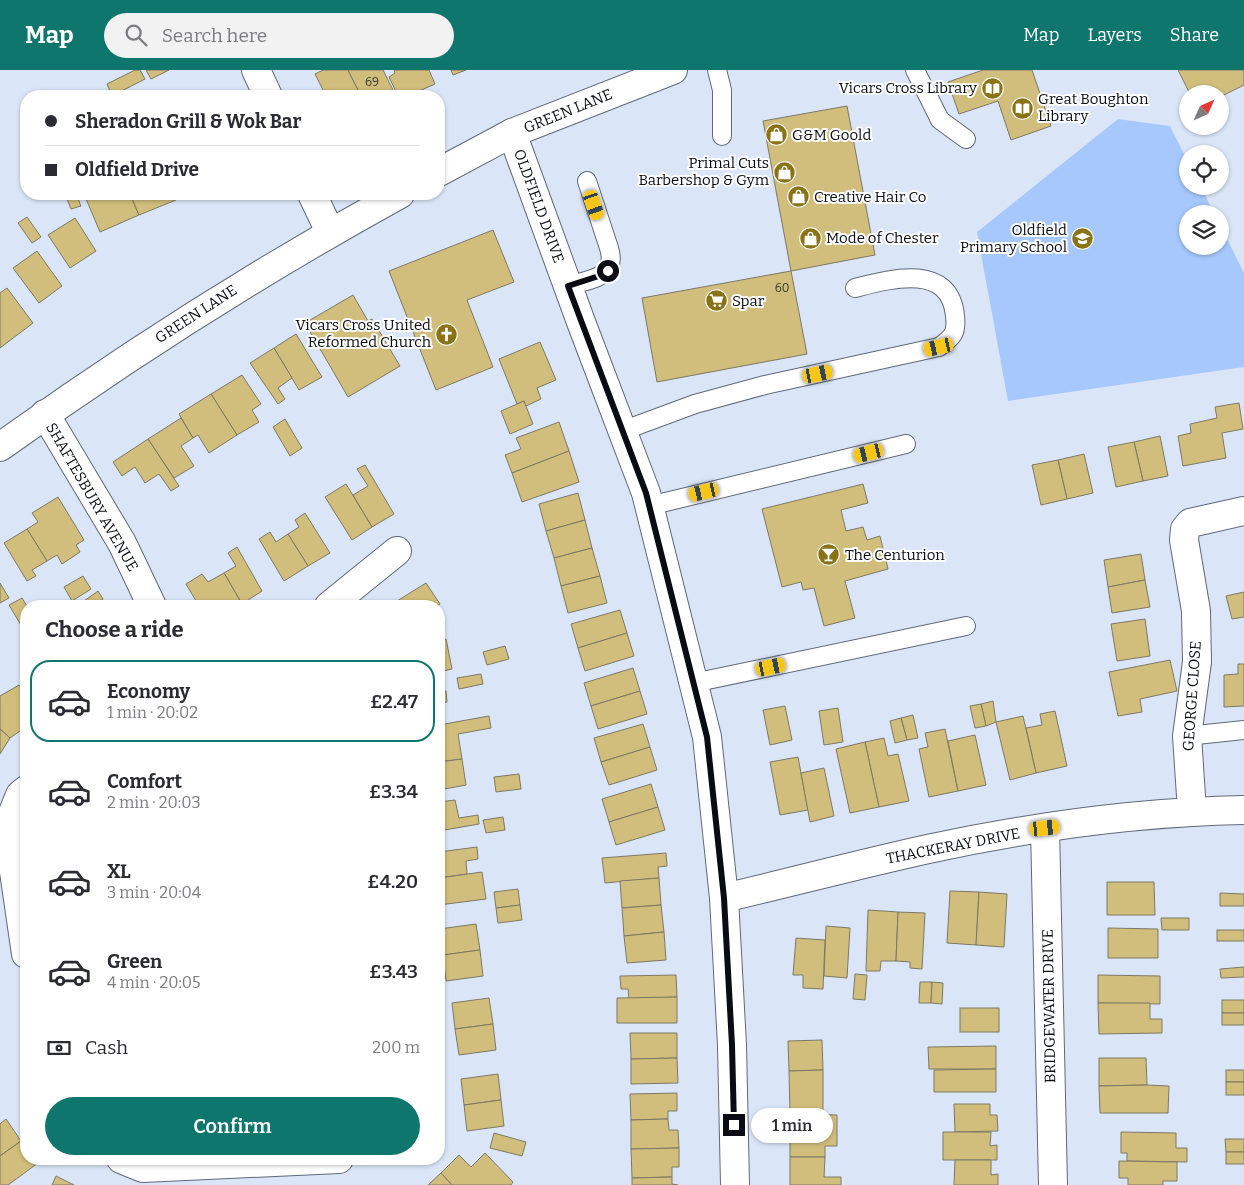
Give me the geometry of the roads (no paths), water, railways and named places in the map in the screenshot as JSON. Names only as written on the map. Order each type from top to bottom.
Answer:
[{"type":"street","points":[[256,70],[265,90]]},
{"type":"street","name":"GREEN LANE","points":[[445,169],[512,133],[673,70]]},
{"type":"street","name":"OLDFIELD DRIVE","points":[[512,133],[646,493],[707,737],[724,898],[732,1045],[735,1185]]},
{"type":"street","points":[[315,200],[330,232]]},
{"type":"street","name":"GREEN LANE","points":[[0,447],[45,414],[217,300],[330,232],[389,200]]},
{"type":"street","name":"SHAFTESBURY AVENUE","points":[[45,414],[122,543],[149,600]]},
{"type":"street","name":"GEORGE CLOSE","points":[[1192,811],[1186,736],[1197,662],[1196,611],[1184,540],[1185,529],[1190,523],[1244,511]]},
{"type":"street","points":[[338,600],[397,551]]},
{"type":"street","points":[[20,795],[10,820],[10,844],[20,913]]},
{"type":"street","name":"THACKERAY DRIVE","points":[[724,898],[928,849],[1045,828],[1192,811],[1244,810]]},
{"type":"street","name":"BRIDGEWATER DRIVE","points":[[1045,828],[1053,1185]]},
{"type":"street","points":[[135,1165],[142,1168],[261,1174],[308,1165]]},
{"type":"lane","points":[[717,70],[722,90],[722,136]]},
{"type":"lane","points":[[915,70],[940,120],[966,140]]},
{"type":"lane","points":[[568,286],[602,275],[608,271],[611,264],[610,248],[587,181]]},
{"type":"lane","points":[[622,431],[695,404],[765,385],[939,347],[951,339],[956,328],[954,310],[950,297],[943,288],[935,283],[918,278],[892,279],[855,288]]},
{"type":"lane","points":[[649,506],[906,444]]},
{"type":"lane","points":[[693,683],[966,626]]},
{"type":"lane","points":[[1186,736],[1244,730]]},
{"type":"place","name":"Vicars Cross Library","points":[[993,88]]},
{"type":"place","name":"Great Boughton Library","points":[[1022,108]]},
{"type":"place","name":"G&M Goold","points":[[776,135]]},
{"type":"place","name":"Primal Cuts Barbershop & Gym","points":[[785,172]]},
{"type":"place","name":"Creative Hair Co","points":[[798,197]]},
{"type":"place","name":"Mode of Chester","points":[[810,238]]},
{"type":"place","name":"Oldfield Primary School","points":[[1083,239]]},
{"type":"place","name":"Spar","points":[[716,301]]},
{"type":"place","name":"Vicars Cross United Reformed Church","points":[[447,334]]},
{"type":"place","name":"The Centurion","points":[[829,555]]}]
